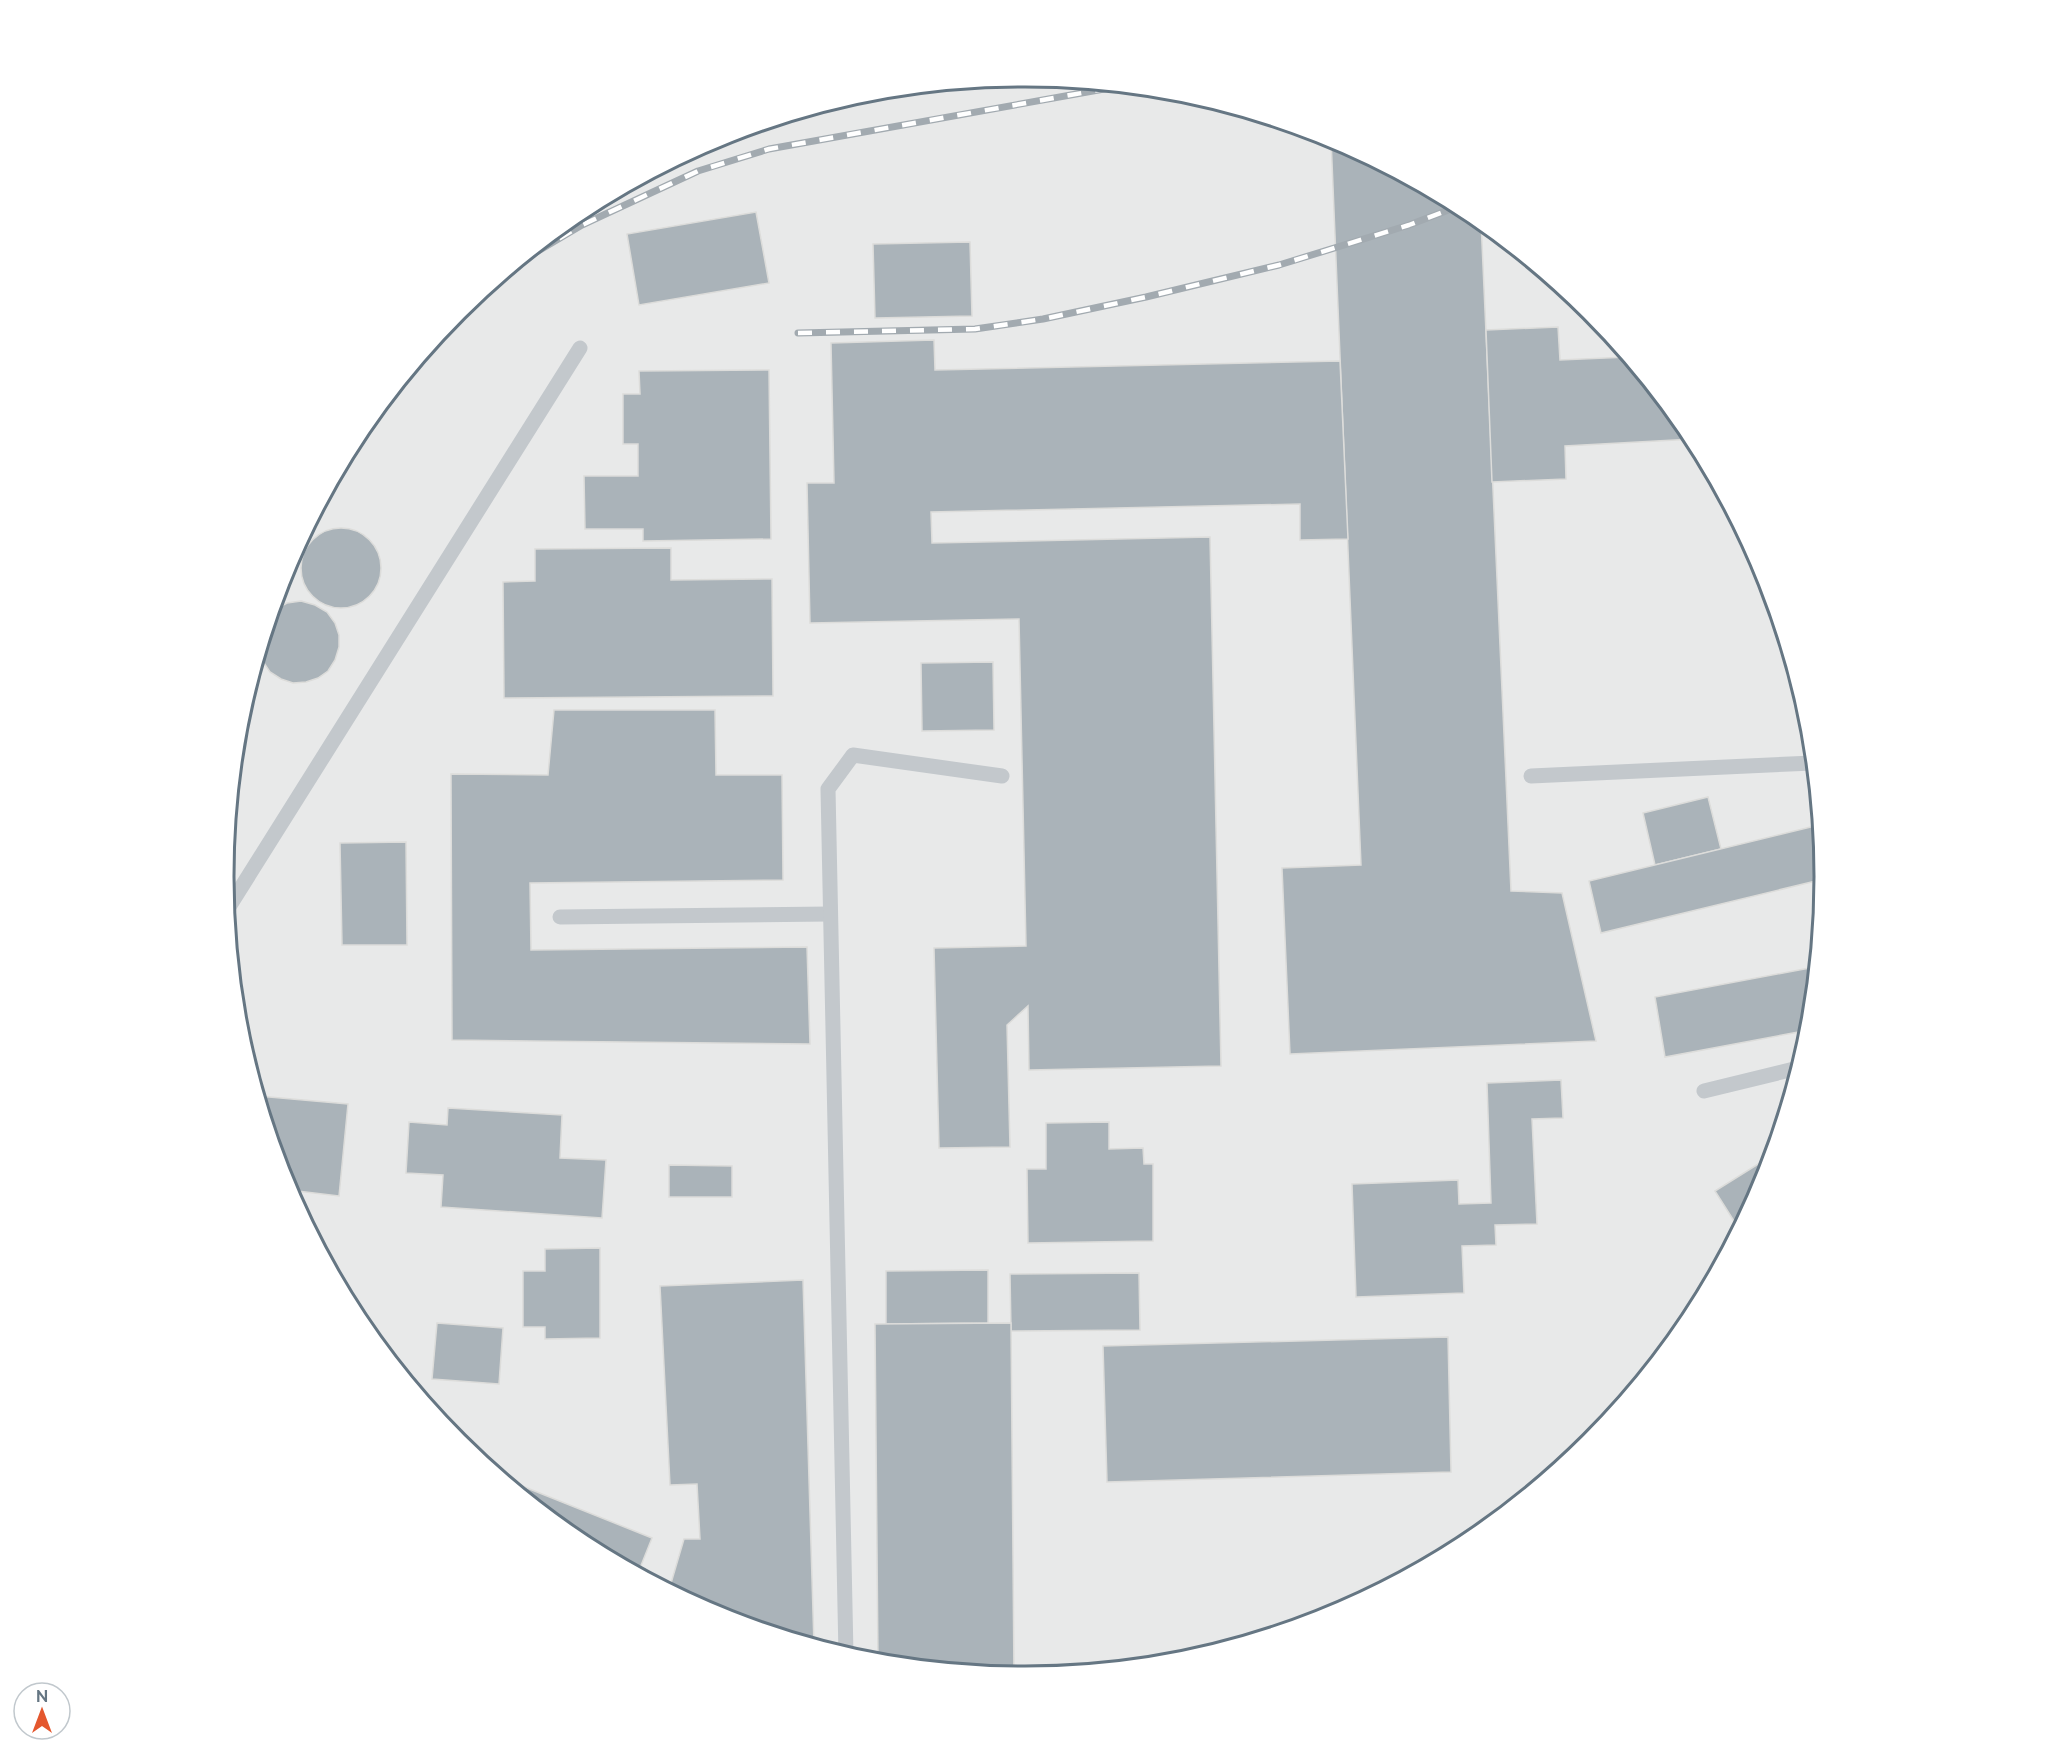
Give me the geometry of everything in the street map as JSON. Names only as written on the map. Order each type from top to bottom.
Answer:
[{"type":"lane","points":[[235,898],[580,348]]},
{"type":"lane","points":[[846,1645],[828,789],[853,755],[1002,776]]},
{"type":"lane","points":[[1531,776],[1805,763]]},
{"type":"lane","points":[[560,917],[830,914]]},
{"type":"lane","points":[[1704,1091],[1789,1070]]},
{"type":"shaded area","points":[[1024,87],[1127,94],[1178,102],[1278,129],[1373,168],[1419,193],[1463,220],[1505,250],[1545,283],[1618,356],[1650,396],[1708,482],[1732,527],[1772,623],[1787,672],[1807,773],[1814,876],[1807,980],[1787,1081],[1772,1130],[1732,1226],[1708,1271],[1650,1357],[1618,1397],[1545,1470],[1505,1503],[1463,1533],[1373,1585],[1278,1624],[1228,1639],[1178,1651],[1076,1664],[1024,1666],[921,1659],[870,1651],[770,1624],[675,1585],[629,1560],[585,1533],[543,1503],[503,1470],[430,1397],[398,1357],[340,1271],[316,1226],[276,1130],[261,1081],[241,980],[236,928],[234,876],[241,773],[261,672],[276,623],[316,527],[340,482],[398,396],[430,356],[503,283],[543,250],[585,220],[675,168],[770,129],[820,114],[870,102],[972,89]]},
{"type":"building","points":[[1331,149],[1373,168],[1419,193],[1482,233],[1511,891],[1562,893],[1596,1041],[1290,1054],[1282,868],[1361,865]]},
{"type":"building","points":[[756,212],[769,283],[639,305],[627,234]]},
{"type":"building","points":[[970,242],[972,316],[875,318],[873,244]]},
{"type":"building","points":[[1558,327],[1560,360],[1619,357],[1681,440],[1565,446],[1566,479],[1492,482],[1486,330]]},
{"type":"building","points":[[934,340],[935,370],[1340,361],[1348,539],[1300,540],[1300,504],[931,512],[932,543],[1210,537],[1221,1066],[1029,1070],[1028,1006],[1007,1025],[1010,1147],[939,1148],[934,948],[1026,946],[1019,619],[810,623],[807,483],[834,483],[831,343]]},
{"type":"building","points":[[769,370],[771,539],[643,541],[643,529],[585,529],[584,476],[638,476],[638,444],[623,444],[623,394],[640,394],[639,371]]},
{"type":"building","points":[[333,528],[349,528],[363,534],[375,546],[381,560],[381,576],[375,590],[363,602],[349,608],[333,608],[319,602],[307,590],[301,576],[301,561],[308,544],[319,534]]},
{"type":"building","points":[[671,548],[671,580],[772,579],[773,696],[504,698],[503,582],[535,581],[535,549]]},
{"type":"building","points":[[301,601],[327,612],[335,623],[339,635],[339,647],[328,671],[306,682],[293,683],[281,679],[270,672],[264,663],[283,605]]},
{"type":"building","points":[[993,662],[994,730],[922,731],[921,663]]},
{"type":"building","points":[[554,710],[715,710],[716,775],[782,775],[783,880],[530,883],[531,950],[807,947],[810,1044],[452,1040],[451,774],[548,775]]},
{"type":"building","points":[[1708,797],[1721,849],[1655,865],[1643,813]]},
{"type":"building","points":[[1812,827],[1814,881],[1601,933],[1589,881]]},
{"type":"building","points":[[406,842],[407,945],[342,945],[340,843]]},
{"type":"building","points":[[1808,968],[1798,1032],[1665,1057],[1655,997]]},
{"type":"building","points":[[1561,1080],[1563,1118],[1532,1119],[1537,1224],[1495,1225],[1496,1245],[1462,1246],[1464,1293],[1356,1297],[1352,1184],[1458,1180],[1459,1204],[1491,1203],[1487,1083]]},
{"type":"building","points":[[266,1097],[348,1104],[339,1196],[301,1191],[276,1130]]},
{"type":"building","points":[[448,1108],[562,1115],[560,1158],[606,1160],[602,1218],[441,1207],[443,1175],[406,1173],[409,1122],[447,1125]]},
{"type":"building","points":[[1109,1122],[1109,1149],[1143,1148],[1144,1164],[1153,1164],[1153,1241],[1028,1243],[1027,1169],[1046,1169],[1046,1123]]},
{"type":"building","points":[[1759,1163],[1734,1221],[1715,1191]]},
{"type":"building","points":[[669,1165],[732,1166],[732,1197],[669,1197]]},
{"type":"building","points":[[600,1248],[600,1338],[545,1339],[545,1327],[523,1327],[523,1271],[545,1271],[545,1249]]},
{"type":"building","points":[[988,1270],[988,1323],[886,1324],[886,1271]]},
{"type":"building","points":[[1139,1273],[1140,1330],[1011,1331],[1010,1274]]},
{"type":"building","points":[[803,1280],[814,1637],[722,1606],[671,1583],[684,1539],[700,1539],[697,1484],[670,1485],[660,1286]]},
{"type":"building","points":[[437,1323],[503,1328],[499,1384],[432,1379]]},
{"type":"building","points":[[1011,1323],[1014,1666],[921,1659],[878,1652],[875,1324]]},
{"type":"building","points":[[1448,1337],[1451,1472],[1107,1482],[1103,1346]]},
{"type":"building","points":[[523,1486],[652,1538],[641,1566],[585,1533]]},
{"type":"railway","points":[[559,239],[582,225],[698,171],[769,149],[1094,91]]},
{"type":"railway","points":[[798,333],[975,329],[1043,319],[1279,265],[1409,225],[1447,210]]}]
